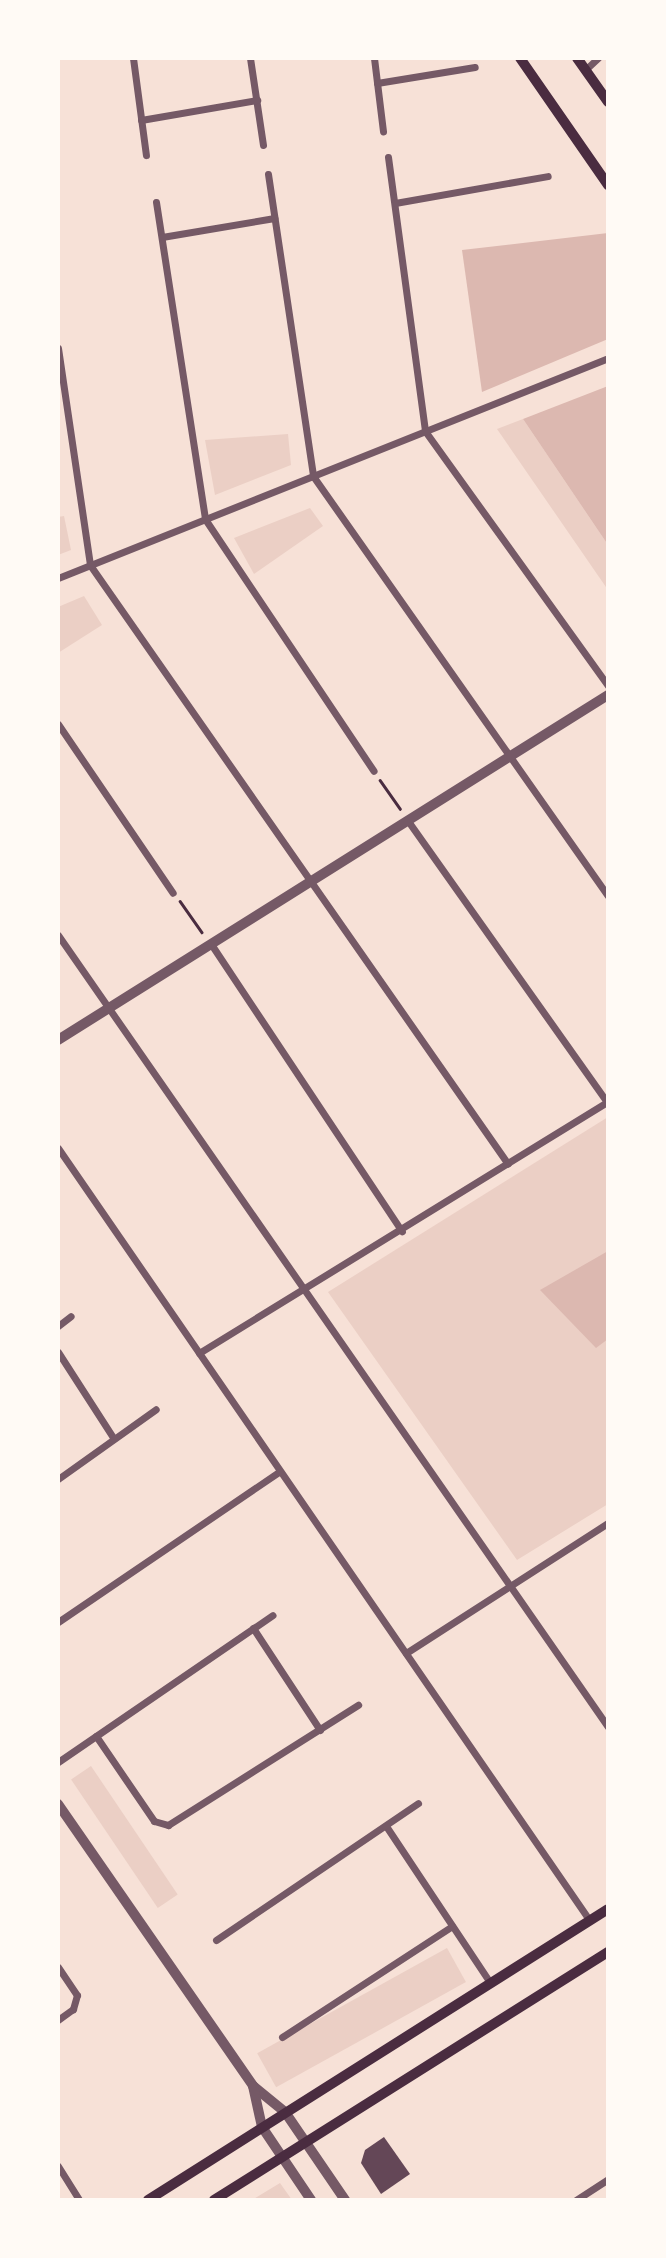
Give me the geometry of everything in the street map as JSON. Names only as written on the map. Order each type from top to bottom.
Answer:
[{"type":"main road","points":[[520,58],[608,186]]},
{"type":"main road","points":[[577,58],[608,102]]},
{"type":"main road","points":[[148,2200],[489,1981],[608,1909]]},
{"type":"main road","points":[[215,2200],[608,1952]]},
{"type":"street","points":[[132,58],[146,155]]},
{"type":"street","points":[[250,58],[263,145]]},
{"type":"street","points":[[373,58],[383,131]]},
{"type":"street","points":[[585,70],[598,58]]},
{"type":"street","points":[[377,83],[475,68]]},
{"type":"street","points":[[141,120],[257,100]]},
{"type":"street","points":[[388,157],[425,430],[608,686]]},
{"type":"street","points":[[268,174],[313,476],[608,896]]},
{"type":"street","points":[[395,203],[548,176]]},
{"type":"street","points":[[156,202],[205,519],[374,771]]},
{"type":"street","points":[[162,237],[274,218]]},
{"type":"street","points":[[58,348],[90,565],[508,1164]]},
{"type":"street","points":[[58,578],[608,358]]},
{"type":"street","points":[[58,1040],[511,759],[608,695]]},
{"type":"street","points":[[58,724],[173,892]]},
{"type":"street","points":[[199,1353],[402,1231],[608,1101],[408,821]]},
{"type":"street","points":[[58,935],[608,1727]]},
{"type":"street","points":[[211,944],[402,1231]]},
{"type":"street","points":[[58,1148],[590,1921]]},
{"type":"street","points":[[58,1326],[71,1316]]},
{"type":"street","points":[[58,1352],[114,1439]]},
{"type":"street","points":[[58,1479],[156,1409]]},
{"type":"street","points":[[58,1622],[281,1471]]},
{"type":"street","points":[[406,1653],[608,1524]]},
{"type":"street","points":[[58,1762],[273,1615]]},
{"type":"street","points":[[253,1628],[320,1730]]},
{"type":"street","points":[[96,1736],[154,1821],[168,1825],[358,1705]]},
{"type":"street","points":[[216,1940],[418,1803]]},
{"type":"street","points":[[58,1804],[253,2086],[285,2112],[345,2200]]},
{"type":"street","points":[[386,1826],[489,1981]]},
{"type":"street","points":[[282,2037],[452,1926]]},
{"type":"street","points":[[58,1967],[77,1995],[73,2009],[58,2021]]},
{"type":"street","points":[[253,2086],[262,2127],[311,2200]]},
{"type":"street","points":[[58,2166],[79,2200]]},
{"type":"street","points":[[576,2200],[608,2179]]},
{"type":"path","points":[[374,771],[408,821]]},
{"type":"path","points":[[173,892],[211,944]]},
{"type":"shaded area","points":[[608,233],[608,339],[482,392],[462,250]]},
{"type":"shaded area","points":[[608,386],[608,545],[523,419]]},
{"type":"shaded area","points":[[523,419],[608,545],[608,590],[497,429]]},
{"type":"shaded area","points":[[288,434],[291,465],[215,495],[205,440]]},
{"type":"shaded area","points":[[310,508],[323,526],[254,574],[234,538]]},
{"type":"shaded area","points":[[64,516],[71,550],[58,555],[58,517]]},
{"type":"shaded area","points":[[84,596],[102,625],[58,653],[58,607]]},
{"type":"shaded area","points":[[608,1117],[608,1504],[517,1560],[328,1292]]},
{"type":"shaded area","points":[[608,1251],[608,1339],[596,1348],[540,1290]]},
{"type":"shaded area","points":[[91,1766],[178,1895],[158,1908],[71,1779]]},
{"type":"shaded area","points":[[447,1948],[466,1982],[276,2087],[257,2053]]},
{"type":"shaded area","points":[[280,2183],[292,2200],[252,2200]]},
{"type":"building","points":[[384,2137],[410,2174],[381,2194],[361,2163],[365,2150]]}]
